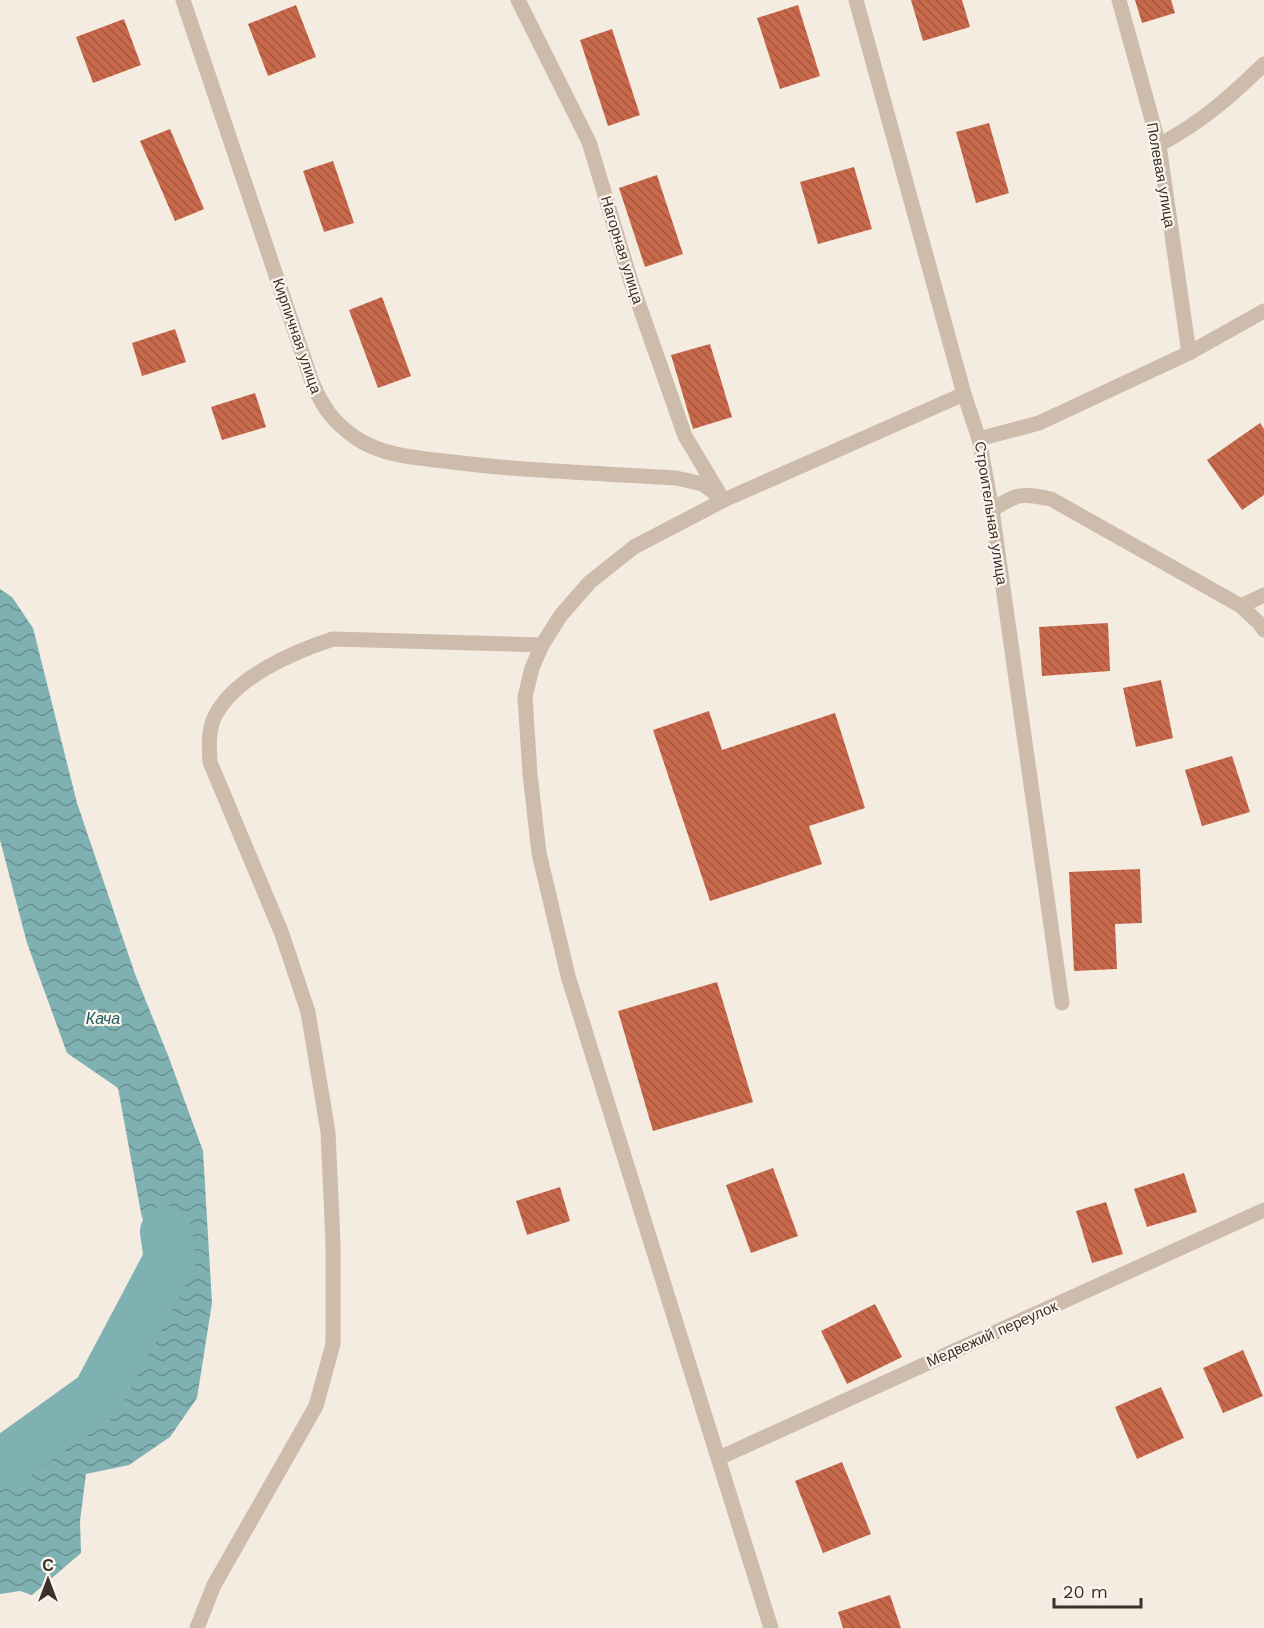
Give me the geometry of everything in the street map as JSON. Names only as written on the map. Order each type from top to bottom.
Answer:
[{"type":"street","name":"Кирпичная улица","points":[[183,0],[312,382],[322,405],[334,420],[358,440],[399,455],[487,467],[676,478],[704,484],[724,500]]},
{"type":"street","name":"Нагорная улица","points":[[518,0],[589,142],[632,285],[685,436],[724,500]]},
{"type":"street","name":"Строительная улица","points":[[856,0],[964,394],[979,439],[992,510],[1062,1003]]},
{"type":"street","name":"Полевая улица","points":[[1119,0],[1159,146],[1189,353]]},
{"type":"street","points":[[1159,146],[1190,129],[1221,105],[1264,64]]},
{"type":"street","points":[[979,439],[1039,423],[1189,353],[1264,311]]},
{"type":"street","points":[[771,1628],[568,976],[539,853],[530,774],[525,698],[532,668],[542,645],[561,615],[590,582],[634,547],[724,500],[964,394]]},
{"type":"street","points":[[992,510],[1013,496],[1031,495],[1051,499],[1241,606],[1264,630]]},
{"type":"street","points":[[1241,606],[1264,595]]},
{"type":"street","points":[[197,1628],[214,1585],[316,1406],[333,1344],[333,1242],[328,1132],[308,1012],[282,934],[210,762],[209,741],[214,717],[228,698],[254,676],[306,648],[333,639],[542,645]]},
{"type":"street","name":"Медвежий переулок","points":[[719,1458],[1264,1210]]},
{"type":"water","name":"Кача","points":[[0,589],[12,597],[33,628],[77,803],[135,974],[203,1151],[212,1303],[197,1398],[170,1437],[129,1465],[86,1474],[80,1521],[81,1553],[32,1595],[20,1591],[0,1594],[0,1463],[23,1461],[61,1449],[118,1400],[145,1337],[153,1258],[141,1213],[118,1088],[67,1053],[27,943],[0,840]]},
{"type":"building","points":[[911,0],[962,0],[970,27],[923,41]]},
{"type":"building","points":[[1135,0],[1171,0],[1175,13],[1142,23]]},
{"type":"building","points":[[296,5],[316,57],[268,76],[248,24]]},
{"type":"building","points":[[798,5],[820,76],[780,89],[757,18]]},
{"type":"building","points":[[124,19],[141,65],[93,83],[76,37]]},
{"type":"building","points":[[612,29],[640,115],[608,126],[580,40]]},
{"type":"building","points":[[989,123],[1009,193],[976,203],[956,132]]},
{"type":"building","points":[[170,129],[204,209],[175,221],[140,141]]},
{"type":"building","points":[[333,161],[354,223],[324,232],[303,171]]},
{"type":"building","points":[[854,167],[872,229],[818,244],[800,182]]},
{"type":"building","points":[[657,175],[683,254],[645,267],[619,188]]},
{"type":"building","points":[[382,297],[411,376],[378,388],[349,310]]},
{"type":"building","points":[[175,329],[186,362],[142,376],[132,343]]},
{"type":"building","points":[[710,344],[732,417],[693,429],[671,355]]},
{"type":"building","points":[[255,393],[266,427],[222,440],[211,407]]},
{"type":"building","points":[[1260,423],[1264,429],[1264,495],[1242,510],[1207,460]]},
{"type":"building","points":[[1108,623],[1110,671],[1042,676],[1039,627]]},
{"type":"building","points":[[1161,680],[1173,738],[1136,747],[1123,688]]},
{"type":"building","points":[[709,711],[722,750],[835,713],[865,808],[809,826],[822,864],[710,901],[653,730]]},
{"type":"building","points":[[1232,756],[1250,812],[1202,826],[1185,770]]},
{"type":"building","points":[[1140,869],[1142,923],[1115,924],[1117,969],[1074,971],[1069,872]]},
{"type":"building","points":[[717,982],[753,1102],[653,1131],[618,1011]]},
{"type":"building","points":[[773,1168],[798,1236],[751,1253],[726,1185]]},
{"type":"building","points":[[1184,1173],[1197,1212],[1147,1227],[1134,1189]]},
{"type":"building","points":[[560,1187],[570,1221],[527,1235],[516,1201]]},
{"type":"building","points":[[1106,1202],[1123,1254],[1092,1263],[1076,1211]]},
{"type":"building","points":[[875,1304],[902,1357],[847,1384],[821,1331]]},
{"type":"building","points":[[1243,1350],[1263,1396],[1223,1413],[1203,1368]]},
{"type":"building","points":[[1161,1387],[1184,1438],[1137,1459],[1115,1407]]},
{"type":"building","points":[[842,1462],[871,1534],[823,1553],[795,1481]]},
{"type":"building","points":[[890,1595],[901,1628],[843,1628],[838,1612]]},
{"type":"waterway","name":"Кача","points":[[0,1461],[10,1458],[98,1395],[170,1259],[166,1232]]}]
